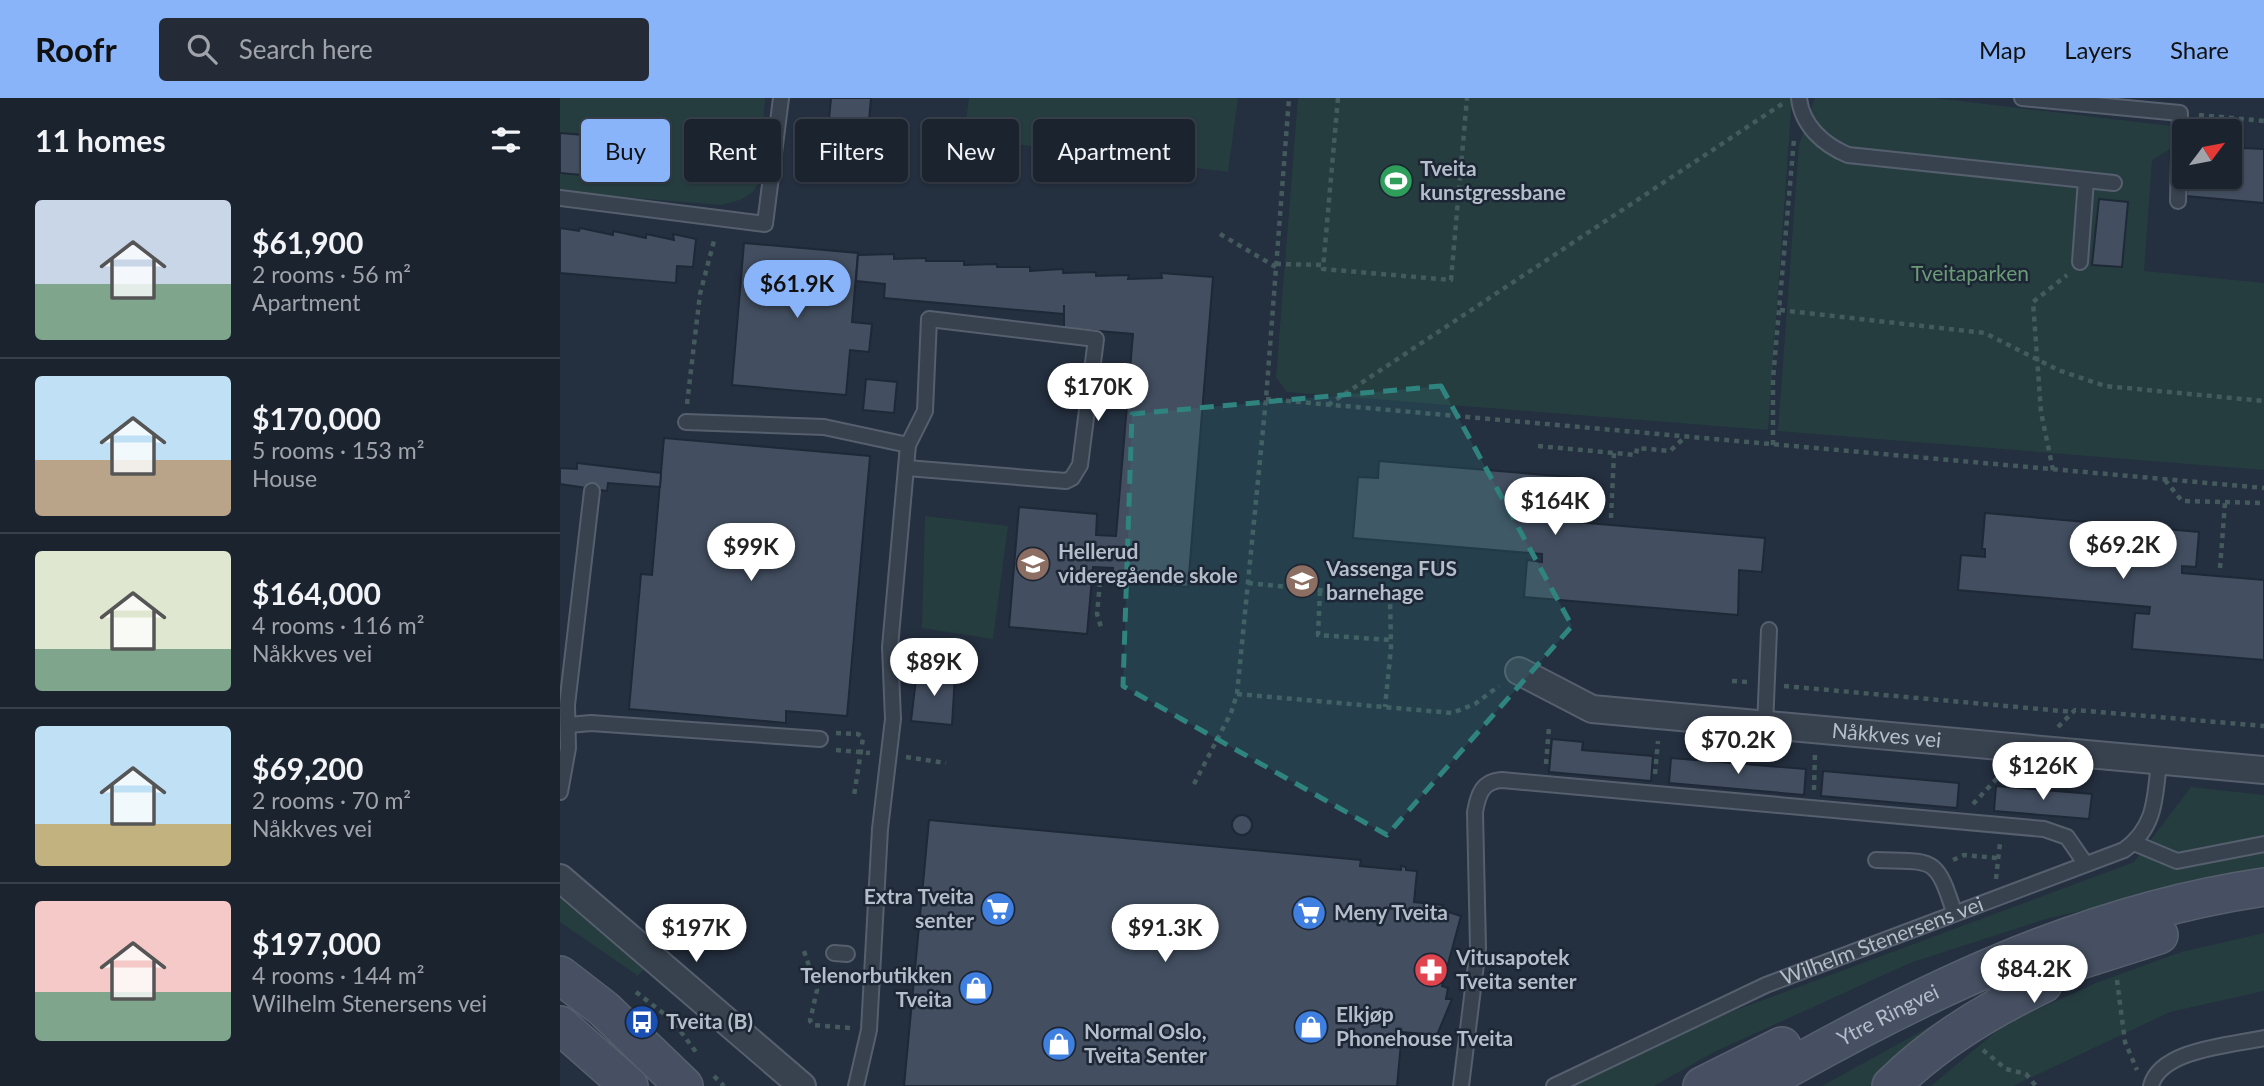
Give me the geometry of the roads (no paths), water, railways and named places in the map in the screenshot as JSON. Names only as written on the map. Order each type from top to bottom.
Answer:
[{"type":"main road","name":"Ytre Ringvei","points":[[1757,1086],[1924,995],[2030,949],[2118,920],[2264,887]]},
{"type":"main road","name":"Ytre Ringvei","points":[[1800,1086],[1899,1031],[1975,996],[2121,962],[2264,912]]},
{"type":"main road","points":[[1702,1086],[1838,1019],[1926,980],[2030,949]]},
{"type":"main road","points":[[1891,1086],[1931,1051],[2000,1004],[2121,962]]},
{"type":"main road","points":[[560,975],[604,1009],[684,1086]]},
{"type":"main road","points":[[560,1025],[629,1086]]},
{"type":"street","name":"Nåkkves vei","points":[[1519,671],[1592,709],[2264,770]]},
{"type":"street","points":[[560,878],[802,1086]]},
{"type":"lane","points":[[560,198],[765,224],[781,98]]},
{"type":"lane","points":[[1799,98],[1804,115],[1818,137],[1848,155],[2114,183]]},
{"type":"lane","points":[[2022,98],[2180,113],[2178,201]]},
{"type":"lane","points":[[2080,262],[2086,180]]},
{"type":"lane","points":[[856,1086],[869,1030],[880,829],[893,719],[890,647],[908,445],[925,411],[929,319],[1096,339],[1080,465],[1072,478],[1066,481],[907,468]]},
{"type":"lane","points":[[686,422],[824,427],[908,445]]},
{"type":"lane","points":[[560,792],[569,725],[566,667],[592,491]]},
{"type":"lane","points":[[1765,726],[1769,630]]},
{"type":"lane","points":[[569,725],[591,723],[820,739]]},
{"type":"lane","points":[[2159,761],[2155,807],[2150,823],[2134,843],[2177,861],[2264,844]]},
{"type":"lane","points":[[1461,1086],[1478,948],[1475,813],[1478,796],[1490,782],[1502,779],[1642,791],[2058,833],[2067,837],[2085,863]]},
{"type":"lane","name":"Wilhelm Stenersens vei","points":[[1553,1086],[1766,985],[2085,863],[2112,856],[2134,843]]},
{"type":"lane","points":[[1877,860],[1931,865],[1942,875],[1954,912]]},
{"type":"lane","points":[[2151,1086],[2160,1070],[2183,1055],[2264,1038]]},
{"type":"place","name":"Tveita kunstgressbane","points":[[1396,181]]},
{"type":"place","name":"Hellerud videregående skole","points":[[1033,564]]},
{"type":"place","name":"Vassenga FUS barnehage","points":[[1302,581]]},
{"type":"place","name":"Extra Tveita senter","points":[[998,909]]},
{"type":"place","name":"Meny Tveita","points":[[1309,913]]},
{"type":"place","name":"Vitusapotek Tveita senter","points":[[1431,970]]},
{"type":"place","name":"Telenorbutikken Tveita","points":[[976,988]]},
{"type":"place","name":"Tveita (B)","points":[[642,1022]]},
{"type":"place","name":"Elkjøp Phonehouse Tveita","points":[[1311,1027]]},
{"type":"place","name":"Normal Oslo, Tveita Senter","points":[[1059,1044]]},
{"type":"park label","name":"Tveitaparken","points":[[1970,274]]}]
